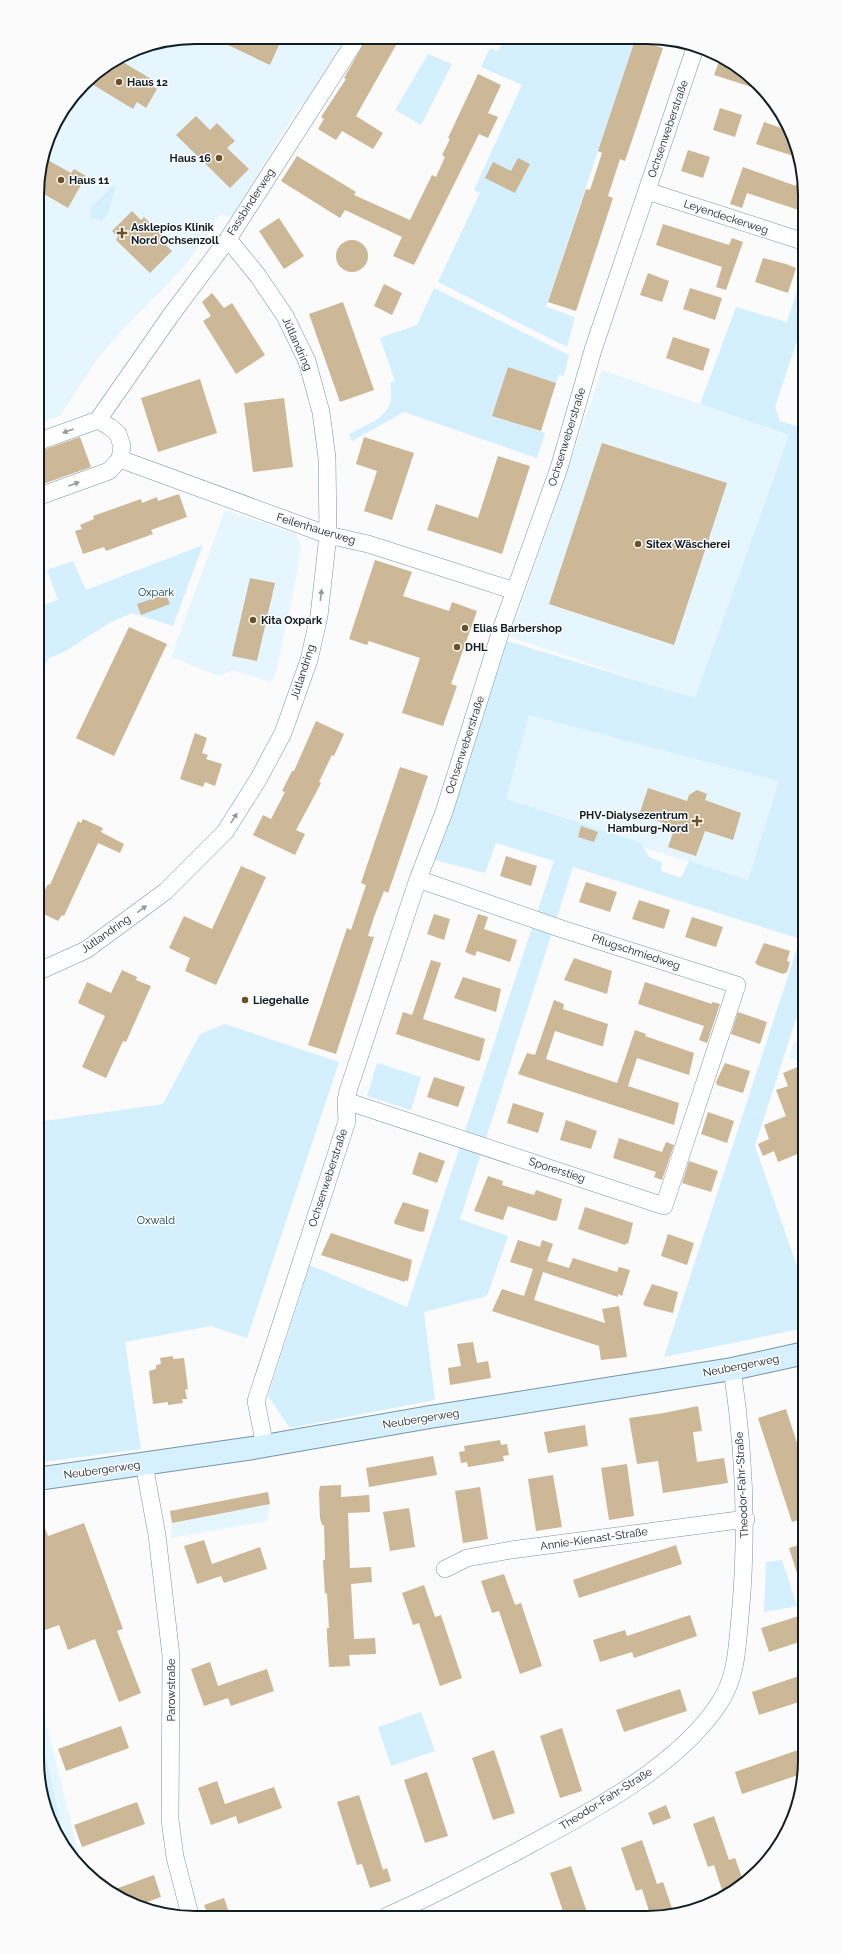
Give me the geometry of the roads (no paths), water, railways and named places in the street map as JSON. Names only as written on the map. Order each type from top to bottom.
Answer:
[{"type":"street","name":"Fassbinderweg","points":[[98,420],[171,315],[228,239],[353,44]]},
{"type":"street","name":"Ochsenweberstraße","points":[[265,1446],[256,1401],[347,1120],[346,1101],[352,1076],[418,879],[444,812],[515,591],[559,468],[593,350],[693,51]]},
{"type":"street","name":"Leyendeckerweg","points":[[647,191],[798,240]]},
{"type":"street","name":"Jütlandring","points":[[44,969],[86,950],[166,891],[225,832],[259,778],[283,733],[309,660],[319,616],[328,535],[329,489],[326,446],[321,412],[307,361],[285,316],[271,293],[228,239]]},
{"type":"street","points":[[44,439],[98,420],[118,434],[122,446],[120,459],[110,471],[44,495]]},
{"type":"street","name":"Feilenhauerweg","points":[[120,459],[328,535],[368,544],[515,591]]},
{"type":"street","name":"Pflugschmiedweg","points":[[418,879],[562,929],[738,985],[698,1102]]},
{"type":"street","name":"Sporerstieg","points":[[346,1101],[664,1206],[698,1102]]},
{"type":"street","name":"Neubergerweg","points":[[44,1478],[265,1446],[430,1417],[732,1370],[798,1355]]},
{"type":"street","name":"Theodor-Fahr-Straße","points":[[397,1911],[481,1871],[571,1822],[631,1786],[654,1769],[694,1735],[720,1702],[735,1668],[743,1583],[746,1519],[742,1452],[732,1370]]},
{"type":"street","name":"Parowstraße","points":[[144,1464],[157,1535],[172,1656],[170,1820],[175,1857],[189,1911]]},
{"type":"street","name":"Annie-Kienast-Straße","points":[[445,1569],[467,1558],[503,1552],[746,1519]]},
{"type":"place","name":"Haus 12","points":[[119,82]]},
{"type":"place","name":"Haus 16","points":[[219,158]]},
{"type":"place","name":"Haus 11","points":[[61,180]]},
{"type":"place","name":"Asklepios Klinik Nord Ochsenzoll","points":[[122,233]]},
{"type":"place","name":"Sitex Wäscherei","points":[[638,544]]},
{"type":"place","name":"Kita Oxpark","points":[[253,620]]},
{"type":"place","name":"Elias Barbershop","points":[[465,628]]},
{"type":"place","name":"DHL","points":[[457,647]]},
{"type":"place","name":"PHV-Dialysezentrum Hamburg-Nord","points":[[697,821]]},
{"type":"place","name":"Liegehalle","points":[[245,1000]]},
{"type":"park label","name":"Oxpark","points":[[156,592]]},
{"type":"park label","name":"Oxwald","points":[[156,1220]]}]
